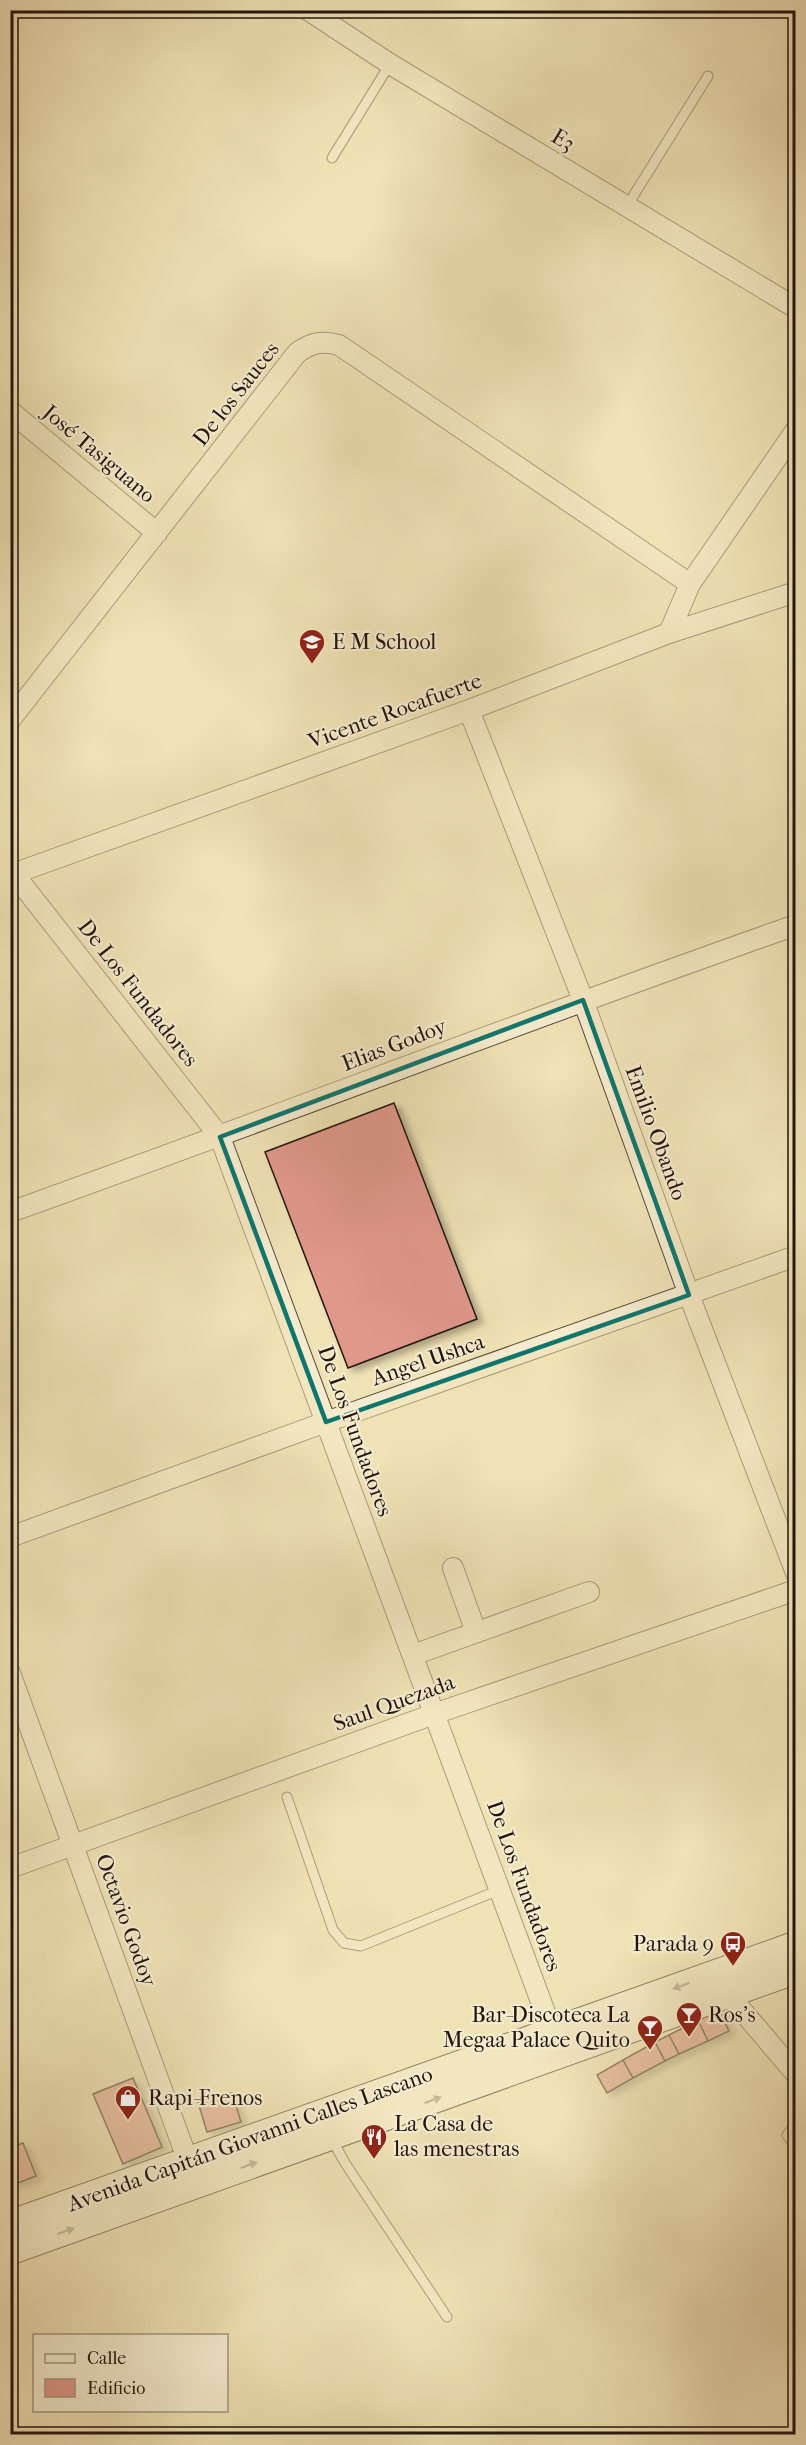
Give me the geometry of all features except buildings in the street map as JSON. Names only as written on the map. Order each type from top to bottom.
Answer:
[{"type":"main road","points":[[10,2251],[192,2173],[330,2136],[556,2043],[723,1983],[795,1945]]},
{"type":"main road","points":[[723,1983],[795,1970]]},
{"type":"main road","name":"Avenida Capitán Giovanni Calles Lascano","points":[[10,2224],[192,2173],[556,2043]]},
{"type":"street","name":"E3","points":[[308,10],[390,64],[795,308]]},
{"type":"street","name":"De los Sauces","points":[[10,720],[297,353],[316,342],[339,345],[690,584]]},
{"type":"street","name":"José Tasiguano","points":[[10,411],[157,533]]},
{"type":"street","points":[[669,633],[690,584],[795,430]]},
{"type":"street","name":"Vicente Rocafuerte","points":[[12,875],[469,710],[669,633],[795,592]]},
{"type":"street","name":"Emilio Obando","points":[[469,710],[583,1000],[689,1294],[795,1573]]},
{"type":"street","name":"De Los Fundadores","points":[[12,875],[220,1137],[556,2043]]},
{"type":"street","name":"Elias Godoy","points":[[10,1212],[220,1137],[583,1000],[795,924]]},
{"type":"street","name":"Angel Ushca","points":[[10,1537],[795,1256]]},
{"type":"street","points":[[453,1568],[476,1632]]},
{"type":"street","name":"Saul Quezada","points":[[10,1868],[435,1714],[795,1590]]},
{"type":"street","points":[[412,1655],[589,1592]]},
{"type":"street","name":"Octavio Godoy","points":[[10,1673],[192,2173]]},
{"type":"street","points":[[723,1983],[795,2074]]},
{"type":"lane","points":[[332,158],[390,64]]},
{"type":"lane","points":[[627,206],[708,76]]},
{"type":"lane","points":[[287,1797],[333,1930],[344,1943],[361,1946],[500,1890]]},
{"type":"lane","points":[[795,2124],[787,2135],[795,2147]]},
{"type":"lane","points":[[330,2136],[345,2163],[447,2317]]},
{"type":"highlighted area","points":[[583,1000],[689,1295],[326,1422],[220,1137]]},
{"type":"place","name":"E M School","points":[[312,665]]},
{"type":"place","name":"Parada 9","points":[[733,1967]]},
{"type":"place","name":"Ros's","points":[[689,2038]]},
{"type":"place","name":"Bar-Discoteca La Megaa Palace Quito","points":[[650,2051]]},
{"type":"place","name":"Rapi-Frenos","points":[[128,2121]]},
{"type":"place","name":"La Casa de las menestras","points":[[374,2160]]}]
